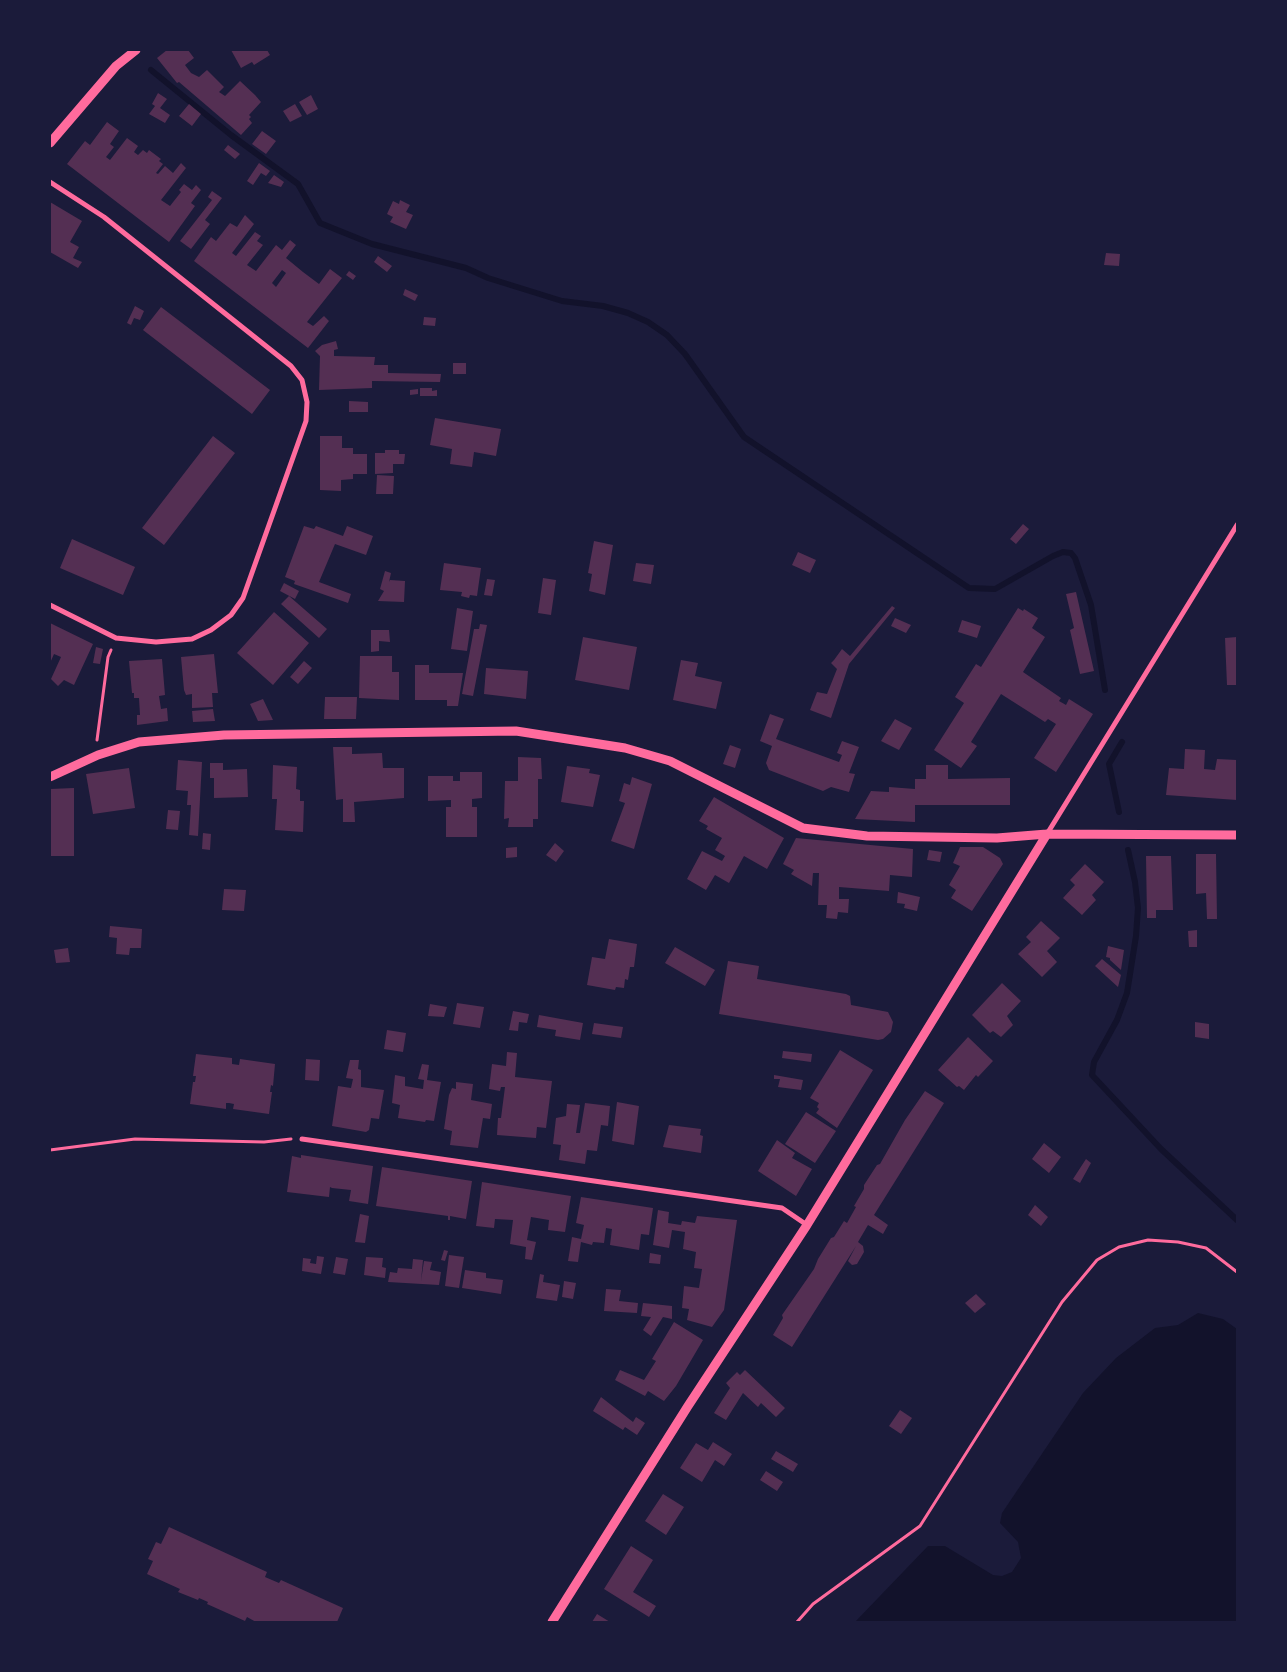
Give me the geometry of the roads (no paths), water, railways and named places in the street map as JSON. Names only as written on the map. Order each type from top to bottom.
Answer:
[{"type":"street","points":[[50,144],[116,66],[136,50]]},
{"type":"street","points":[[50,182],[104,217],[291,366],[302,380],[307,402],[306,421],[243,598],[231,615],[211,630],[192,638],[156,642],[116,638],[50,605]]},
{"type":"street","points":[[552,1622],[688,1406],[807,1225],[1237,525]]},
{"type":"street","points":[[50,777],[98,755],[139,742],[224,735],[516,731],[625,748],[670,761],[802,828],[877,836],[997,838],[1047,834],[1237,835]]},
{"type":"street","points":[[302,1139],[782,1208],[807,1225]]},
{"type":"waterway","points":[[151,70],[231,135],[298,184],[320,223],[372,244],[466,268],[488,278],[562,301],[603,306],[628,313],[648,322],[667,335],[685,354],[744,437],[969,588],[995,589],[1053,556],[1063,552],[1071,553],[1075,558],[1091,605],[1105,690]]},
{"type":"waterway","points":[[1119,812],[1109,764],[1122,742]]},
{"type":"waterway","points":[[1128,850],[1138,908],[1136,936],[1127,993],[1117,1020],[1094,1062],[1092,1075],[1161,1149],[1237,1220]]}]
